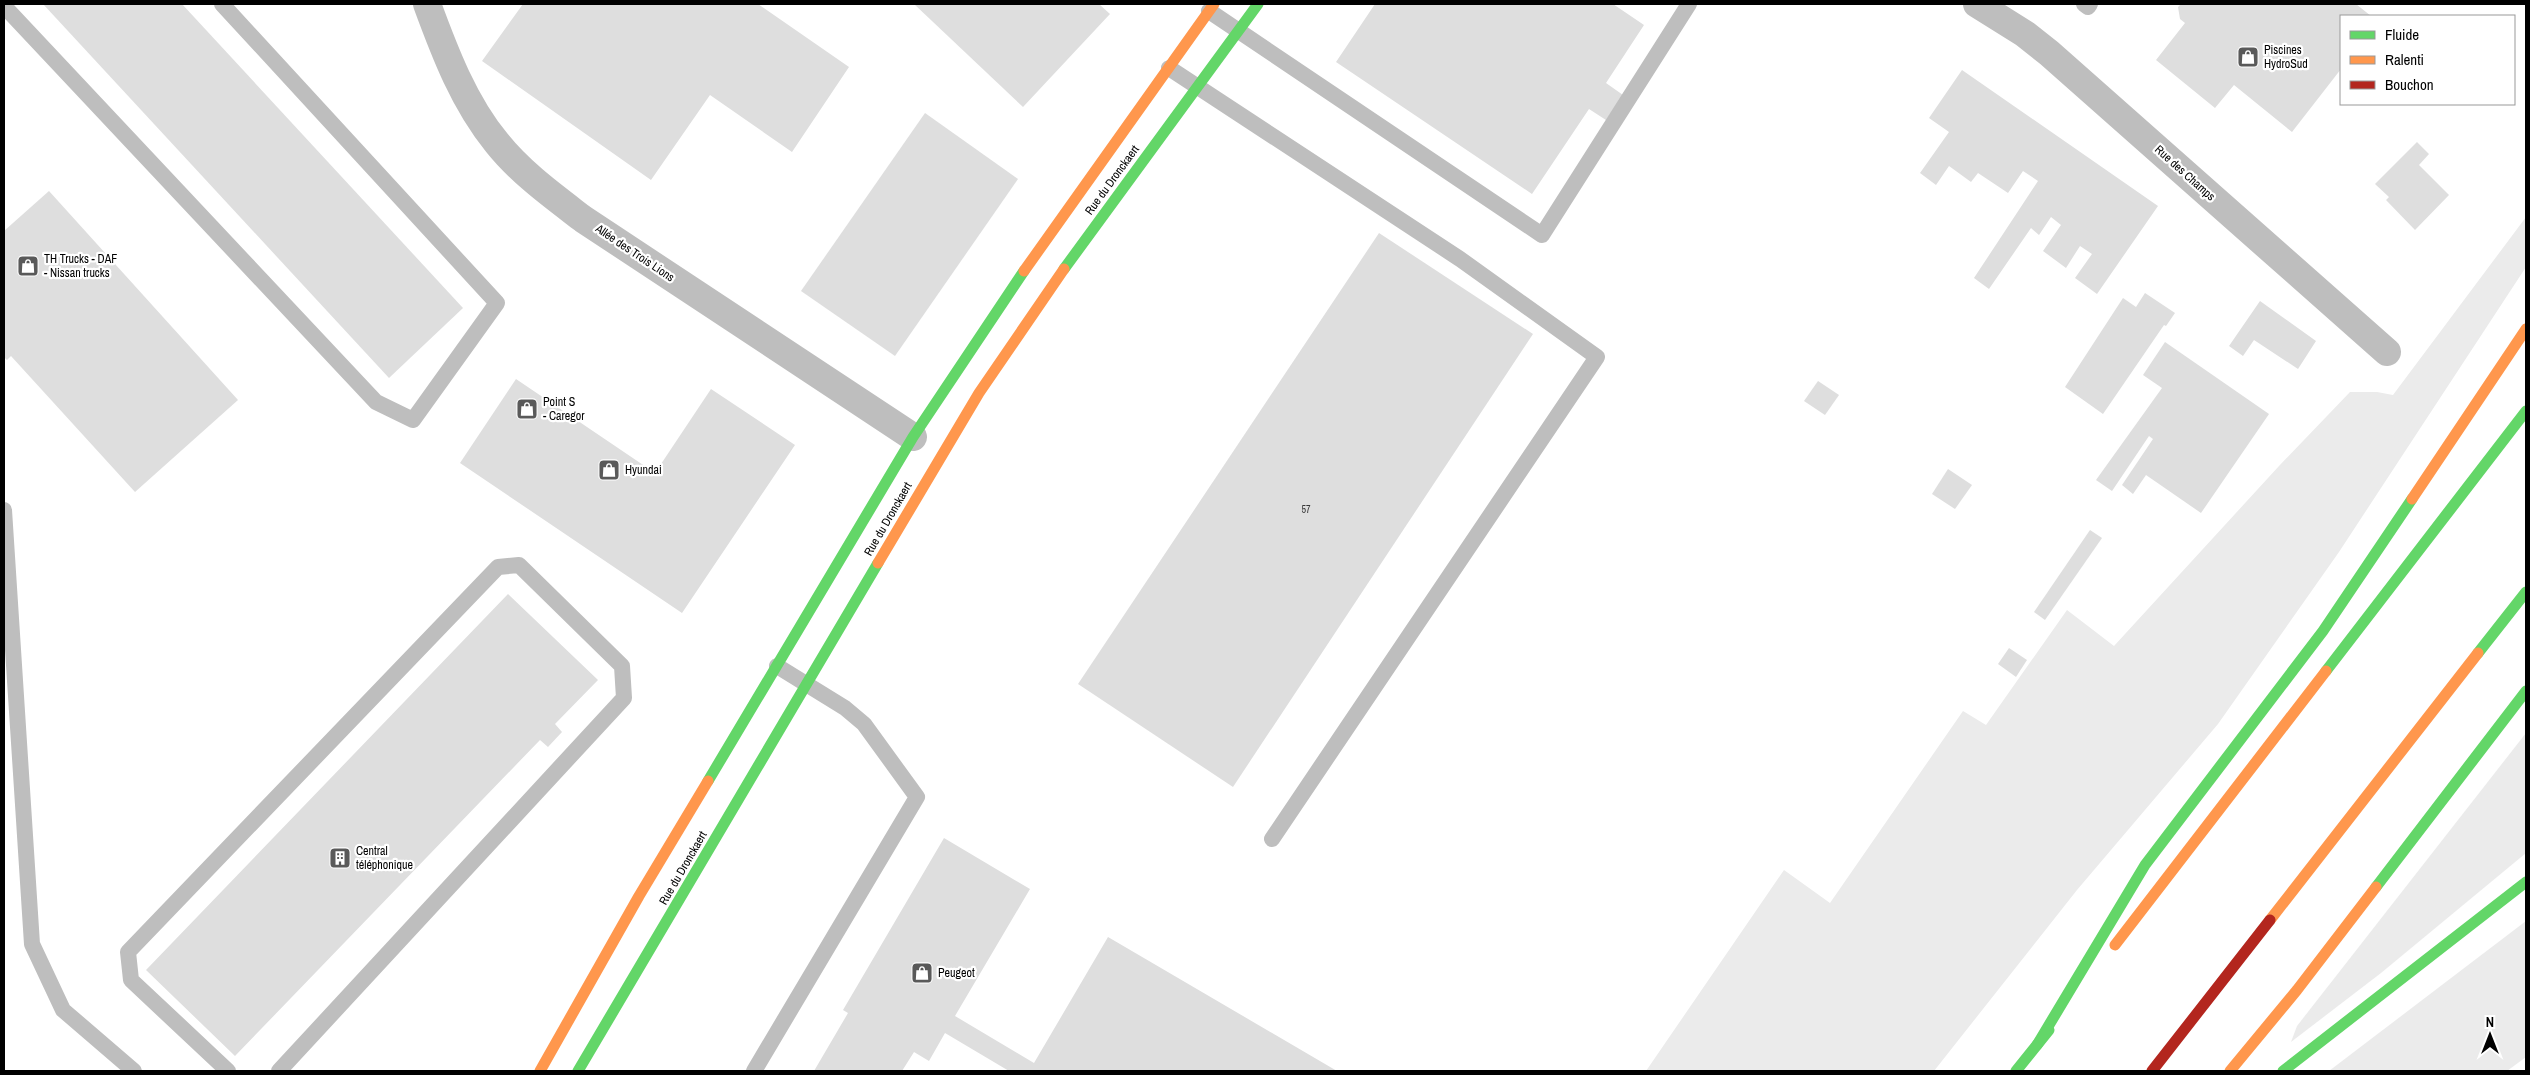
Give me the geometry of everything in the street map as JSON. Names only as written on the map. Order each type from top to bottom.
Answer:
[{"type":"main road","name":"Rue du Dronckaert","points":[[578,1071],[979,393],[1052,286],[1258,4]]},
{"type":"main road","name":"Rue du Dronckaert","points":[[540,1071],[640,896],[913,437],[968,351],[1212,7]]},
{"type":"main road","points":[[2037,1045],[2145,866],[2323,631],[2526,329]]},
{"type":"main road","points":[[2109,951],[2526,412]]},
{"type":"main road","points":[[2152,1071],[2526,592]]},
{"type":"main road","points":[[2230,1071],[2298,990],[2526,691]]},
{"type":"main road","points":[[2283,1071],[2526,882]]},
{"type":"main road","points":[[2016,1071],[2097,967]]},
{"type":"street","name":"Allée des Trois Lions","points":[[428,4],[443,48],[466,97],[497,143],[534,181],[583,219],[913,437]]},
{"type":"street","name":"Rue des Champs","points":[[1977,4],[2025,34],[2049,53],[2386,352]]},
{"type":"lane","points":[[4,6],[376,402],[413,420],[497,303],[222,4]]},
{"type":"lane","points":[[1212,7],[1239,30],[1542,235],[1689,4]]},
{"type":"lane","points":[[2084,4],[2088,7],[2090,4]]},
{"type":"lane","points":[[1168,68],[1460,259],[1597,357],[1272,839]]},
{"type":"lane","points":[[4,510],[32,944],[63,1010],[134,1071]]},
{"type":"lane","points":[[228,1071],[132,980],[128,952],[498,566],[519,565],[622,666],[624,698],[279,1071]]},
{"type":"lane","points":[[754,1071],[917,797],[864,724],[845,708],[776,666]]},
{"type":"shaded area","points":[[2526,217],[2526,267],[2339,552],[2218,724],[2077,890],[1934,1071],[1646,1071],[1784,870],[1830,903],[1963,711],[1986,725],[2067,610],[2114,646],[2279,466],[2350,392],[2377,392],[2393,395]]},
{"type":"shaded area","points":[[2526,733],[2526,853],[2381,973],[2291,1042],[2297,1026]]},
{"type":"shaded area","points":[[2526,921],[2526,1057],[2507,1071],[2329,1071]]},
{"type":"building","points":[[43,4],[182,4],[463,308],[389,378]]},
{"type":"building","points":[[523,4],[758,4],[849,67],[792,152],[710,95],[651,180],[482,61]]},
{"type":"building","points":[[914,4],[1099,4],[1110,14],[1023,107]]},
{"type":"building","points":[[1375,4],[1613,4],[1644,25],[1606,83],[1623,95],[1606,120],[1589,109],[1532,194],[1336,62]]},
{"type":"building","points":[[2181,4],[2356,4],[2370,15],[2340,15],[2340,70],[2292,132],[2234,85],[2215,108],[2156,60],[2185,23],[2180,19],[2178,7]]},
{"type":"building","points":[[1962,70],[2158,206],[2097,294],[2075,278],[2092,254],[2080,246],[2066,268],[2043,251],[2061,225],[2051,217],[2039,235],[2031,228],[1989,289],[1974,278],[2038,181],[2023,171],[2008,193],[1978,173],[1971,182],[1949,166],[1936,185],[1920,173],[1949,132],[1929,118]]},
{"type":"building","points":[[925,113],[1018,179],[895,356],[801,291]]},
{"type":"building","points":[[2417,142],[2429,154],[2419,165],[2449,195],[2415,230],[2386,200],[2389,197],[2375,184]]},
{"type":"building","points":[[49,191],[238,400],[135,492],[11,356],[7,360],[4,357],[4,231]]},
{"type":"building","points":[[1379,233],[1533,334],[1233,787],[1078,684]]},
{"type":"building","points":[[2145,293],[2175,313],[2166,326],[2164,325],[2103,414],[2065,387],[2123,298],[2136,307]]},
{"type":"building","points":[[2260,301],[2316,341],[2298,369],[2254,340],[2243,356],[2229,346]]},
{"type":"building","points":[[2165,342],[2269,414],[2201,513],[2146,475],[2133,494],[2122,485],[2153,439],[2149,436],[2112,491],[2096,480],[2162,388],[2143,375]]},
{"type":"building","points":[[516,379],[655,473],[711,389],[795,445],[682,613],[460,463]]},
{"type":"building","points":[[1818,381],[1839,395],[1825,415],[1804,401]]},
{"type":"building","points":[[1948,469],[1972,485],[1955,509],[1932,494]]},
{"type":"building","points":[[2090,530],[2102,538],[2045,620],[2034,612]]},
{"type":"building","name":"Central téléphonique","points":[[508,594],[598,680],[555,724],[562,732],[548,747],[540,740],[235,1056],[146,970]]},
{"type":"building","points":[[2009,648],[2027,660],[2016,677],[1998,664]]},
{"type":"building","name":"Peugeot","points":[[944,838],[1030,889],[955,1016],[1034,1063],[1108,937],[1337,1071],[1009,1071],[945,1033],[929,1061],[914,1052],[902,1071],[814,1071],[848,1013],[843,1010]]},
{"type":"traffic: fast","points":[[1064,269],[1258,4]]},
{"type":"traffic: fast","points":[[708,781],[913,437],[1024,271]]},
{"type":"traffic: fast","points":[[2326,671],[2526,411]]},
{"type":"traffic: fast","points":[[2037,1045],[2145,865],[2323,631],[2412,499]]},
{"type":"traffic: fast","points":[[578,1071],[878,563]]},
{"type":"traffic: fast","points":[[2478,653],[2526,592]]},
{"type":"traffic: fast","points":[[2376,887],[2526,691]]},
{"type":"traffic: fast","points":[[2283,1071],[2526,882]]},
{"type":"traffic: fast","points":[[2016,1071],[2049,1030]]},
{"type":"traffic: slow","points":[[1024,271],[1214,4]]},
{"type":"traffic: slow","points":[[878,563],[979,393],[1064,269]]},
{"type":"traffic: slow","points":[[2412,499],[2526,329]]},
{"type":"traffic: slow","points":[[2270,920],[2478,653]]},
{"type":"traffic: slow","points":[[2115,945],[2326,671]]},
{"type":"traffic: slow","points":[[540,1071],[639,896],[708,781]]},
{"type":"traffic: slow","points":[[2230,1071],[2297,990],[2376,887]]},
{"type":"traffic: jam","points":[[2152,1071],[2270,920]]},
{"type":"place","name":"Piscines HydroSud","points":[[2248,57]]},
{"type":"place","name":"TH Trucks - DAF - Nissan trucks","points":[[28,266]]},
{"type":"place","name":"Point S - Caregor","points":[[527,409]]},
{"type":"place","name":"Hyundai","points":[[609,470]]},
{"type":"place","name":"Central téléphonique","points":[[340,858]]},
{"type":"place","name":"Peugeot","points":[[922,973]]}]
